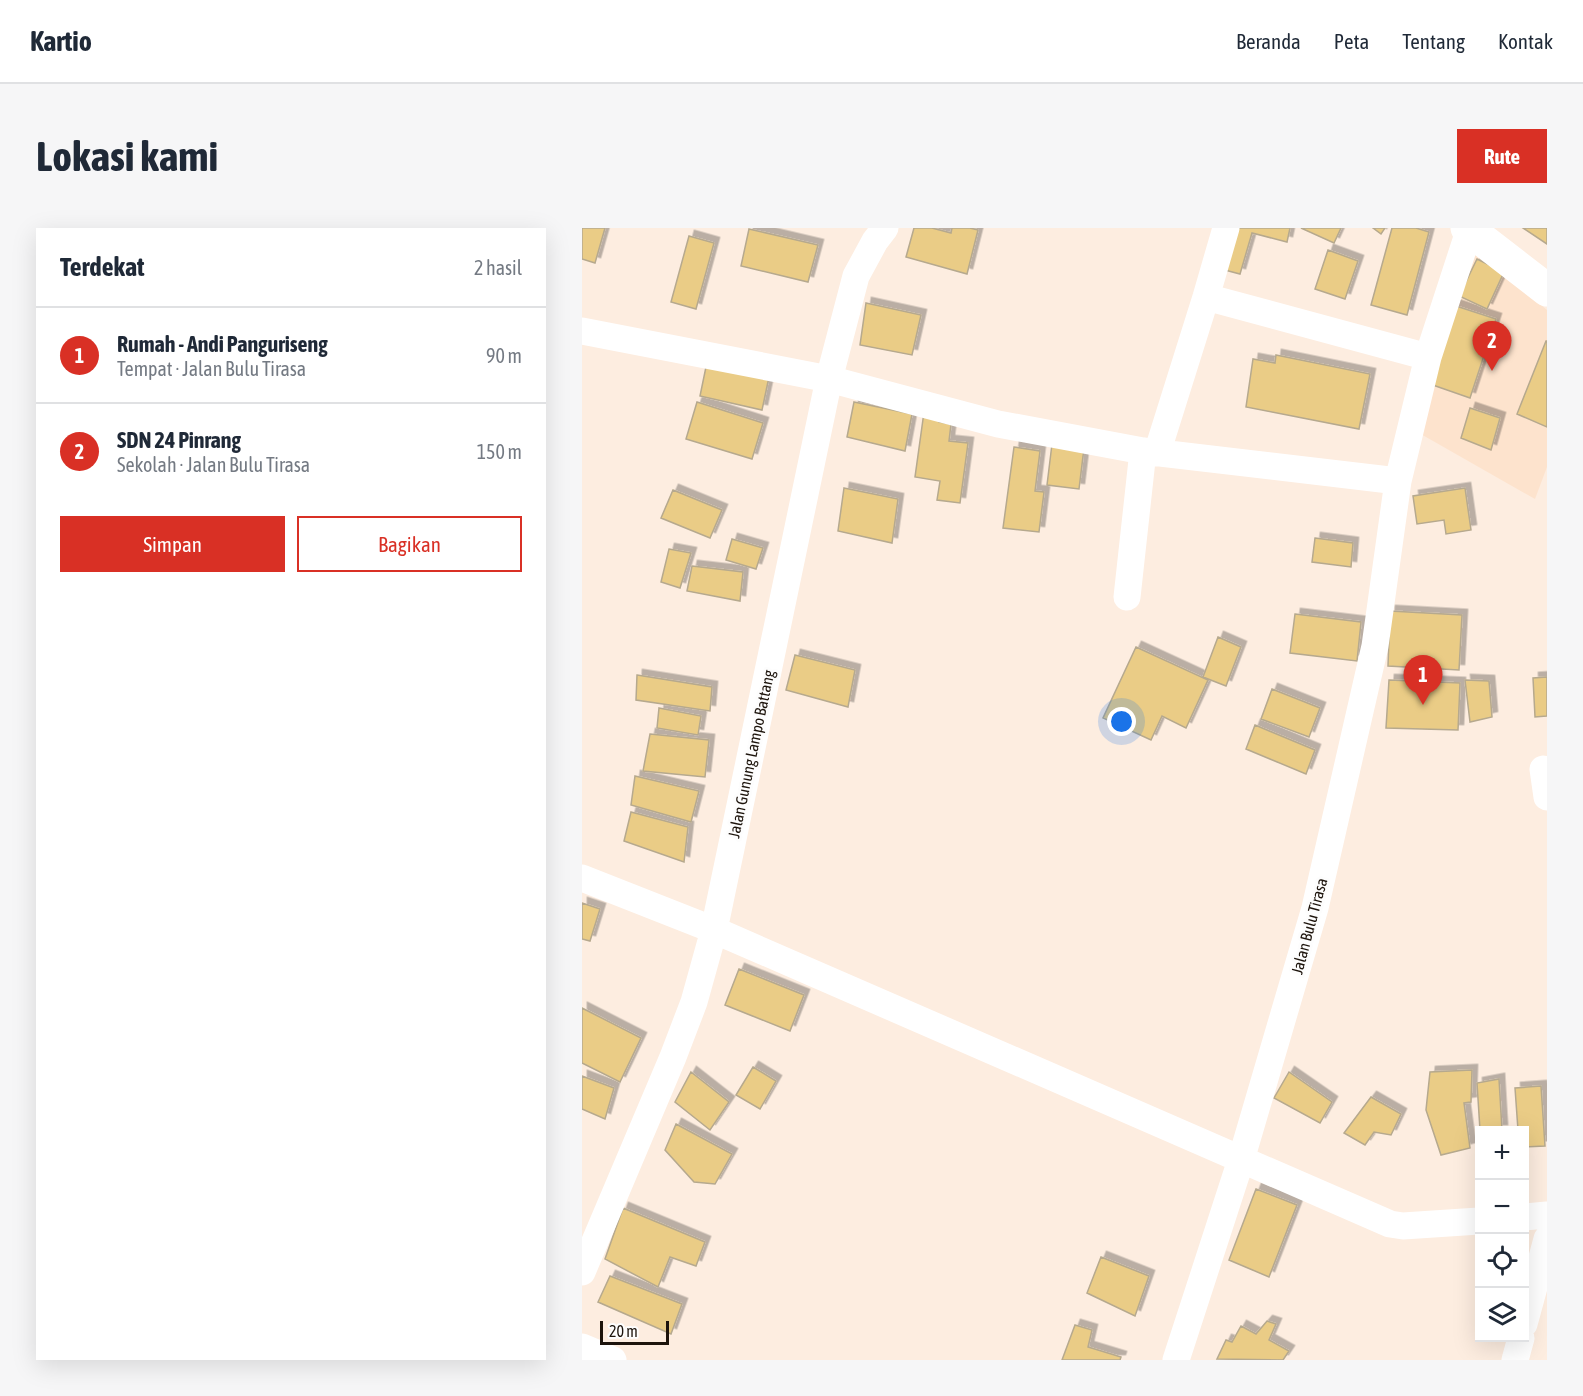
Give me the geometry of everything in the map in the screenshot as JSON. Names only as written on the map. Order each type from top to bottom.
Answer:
[{"type":"main road","points":[[1469,229],[1547,290]]},
{"type":"street","name":"Jalan Gunung Lampo Battang","points":[[582,1272],[684,1029],[714,930],[829,379],[856,276],[885,228]]},
{"type":"street","points":[[1127,597],[1150,452],[1206,297],[1226,228]]},
{"type":"street","name":"Jalan Bulu Tirasa","points":[[1176,1360],[1241,1160],[1315,908],[1375,646],[1398,481],[1428,357],[1469,229]]},
{"type":"street","points":[[1206,297],[1428,357]]},
{"type":"street","points":[[582,331],[829,379],[998,424],[1150,452],[1398,481]]},
{"type":"street","points":[[1543,769],[1547,797]]},
{"type":"street","points":[[582,878],[714,930],[1389,1224],[1403,1226],[1475,1221]]},
{"type":"street","points":[[1529,1217],[1547,1215]]},
{"type":"street","points":[[1529,1305],[1547,1239]]},
{"type":"street","points":[[1515,1360],[1520,1342]]},
{"type":"street","points":[[582,1347],[613,1360]]},
{"type":"shaded area","points":[[1472,247],[1547,310],[1547,467],[1535,499],[1419,433]]},
{"type":"building","points":[[582,228],[605,228],[595,263],[582,259]]},
{"type":"building","points":[[914,228],[932,228],[951,233],[952,228],[978,230],[967,274],[906,257]]},
{"type":"building","points":[[1228,228],[1290,228],[1287,242],[1252,233],[1240,274],[1217,268]]},
{"type":"building","points":[[1301,228],[1341,228],[1334,243]]},
{"type":"building","points":[[1373,228],[1385,228],[1381,234]]},
{"type":"building","points":[[1392,228],[1416,228],[1429,232],[1407,315],[1371,305]]},
{"type":"building","points":[[1523,228],[1547,228],[1547,244]]},
{"type":"building","points":[[749,229],[818,245],[808,282],[741,266]]},
{"type":"building","points":[[689,236],[714,243],[696,309],[671,302]]},
{"type":"building","points":[[1328,250],[1358,261],[1345,299],[1315,289]]},
{"type":"building","points":[[1477,259],[1504,272],[1487,309],[1459,296]]},
{"type":"building","points":[[866,303],[921,315],[912,355],[860,345]]},
{"type":"building","points":[[1453,305],[1496,319],[1470,398],[1427,383]]},
{"type":"building","points":[[1547,341],[1547,427],[1517,414]]},
{"type":"building","points":[[1276,355],[1370,374],[1359,429],[1246,407],[1253,359],[1275,363]]},
{"type":"building","points":[[707,362],[769,377],[762,410],[700,396]]},
{"type":"building","points":[[697,402],[763,423],[752,459],[686,439]]},
{"type":"building","points":[[854,402],[912,414],[905,451],[847,437]]},
{"type":"building","points":[[1470,408],[1500,418],[1491,450],[1461,438]]},
{"type":"building","points":[[924,412],[940,414],[939,422],[951,424],[949,441],[968,443],[960,503],[937,500],[940,481],[915,477]]},
{"type":"building","points":[[1052,444],[1084,448],[1079,489],[1047,485]]},
{"type":"building","points":[[1014,447],[1040,451],[1035,491],[1044,492],[1039,532],[1003,528]]},
{"type":"building","points":[[844,488],[898,499],[892,543],[838,531]]},
{"type":"building","points":[[1465,488],[1471,530],[1446,534],[1444,520],[1417,524],[1413,496]]},
{"type":"building","points":[[673,490],[722,510],[710,538],[661,518]]},
{"type":"building","points":[[1315,538],[1353,543],[1351,567],[1312,562]]},
{"type":"building","points":[[732,539],[763,548],[756,569],[726,560]]},
{"type":"building","points":[[669,549],[691,553],[680,588],[661,582]]},
{"type":"building","points":[[692,566],[743,572],[740,601],[687,591]]},
{"type":"building","points":[[1390,611],[1462,615],[1459,670],[1388,666]]},
{"type":"building","points":[[1295,614],[1361,622],[1357,661],[1290,653]]},
{"type":"building","points":[[1218,637],[1241,647],[1226,686],[1203,677]]},
{"type":"building","points":[[1136,647],[1208,680],[1186,728],[1162,716],[1151,740],[1103,718]]},
{"type":"building","points":[[795,655],[855,670],[848,707],[786,690]]},
{"type":"building","points":[[637,675],[712,687],[710,711],[636,700]]},
{"type":"building","points":[[1547,677],[1547,716],[1535,717],[1533,678]]},
{"type":"building","points":[[1389,680],[1460,683],[1458,730],[1386,728]]},
{"type":"building","points":[[1465,680],[1489,681],[1492,717],[1470,722]]},
{"type":"building","points":[[1272,689],[1320,708],[1309,737],[1261,719]]},
{"type":"building","points":[[659,708],[701,716],[698,735],[657,728]]},
{"type":"building","points":[[1255,725],[1315,750],[1306,774],[1246,749]]},
{"type":"building","points":[[650,734],[709,740],[705,777],[643,771]]},
{"type":"building","points":[[635,776],[699,791],[691,822],[631,805]]},
{"type":"building","points":[[631,812],[688,827],[684,862],[624,841]]},
{"type":"building","points":[[582,903],[600,909],[590,941],[582,939]]},
{"type":"building","points":[[739,969],[804,995],[790,1031],[725,1005]]},
{"type":"building","points":[[582,1008],[641,1038],[620,1082],[582,1063]]},
{"type":"building","points":[[753,1067],[776,1081],[760,1109],[736,1095]]},
{"type":"building","points":[[1472,1070],[1471,1102],[1464,1103],[1470,1148],[1441,1155],[1426,1110],[1430,1072]]},
{"type":"building","points":[[691,1072],[729,1102],[710,1130],[675,1102]]},
{"type":"building","points":[[1289,1072],[1332,1102],[1320,1123],[1274,1098]]},
{"type":"building","points":[[582,1076],[614,1088],[605,1119],[582,1109]]},
{"type":"building","points":[[1499,1079],[1502,1126],[1480,1126],[1477,1083]]},
{"type":"building","points":[[1541,1086],[1545,1146],[1529,1147],[1529,1126],[1518,1126],[1515,1088]]},
{"type":"building","points":[[1371,1097],[1401,1114],[1391,1135],[1374,1132],[1365,1145],[1344,1133]]},
{"type":"building","points":[[676,1124],[732,1154],[715,1184],[694,1182],[665,1150]]},
{"type":"building","points":[[1256,1189],[1297,1205],[1269,1277],[1229,1260]]},
{"type":"building","points":[[623,1208],[705,1242],[696,1266],[670,1257],[658,1287],[605,1259]]},
{"type":"building","points":[[1101,1257],[1149,1276],[1135,1316],[1087,1293]]},
{"type":"building","points":[[610,1276],[682,1304],[671,1334],[598,1302]]},
{"type":"building","points":[[1267,1321],[1276,1324],[1269,1340],[1289,1351],[1283,1360],[1217,1359],[1226,1340],[1232,1342],[1241,1326],[1256,1334]]},
{"type":"building","points":[[1075,1325],[1092,1330],[1088,1347],[1121,1357],[1120,1360],[1062,1360]]},
{"type":"place","name":"SDN 24 Pinrang","points":[[1492,371]]},
{"type":"place","name":"Rumah - Andi Panguriseng","points":[[1423,705]]}]
